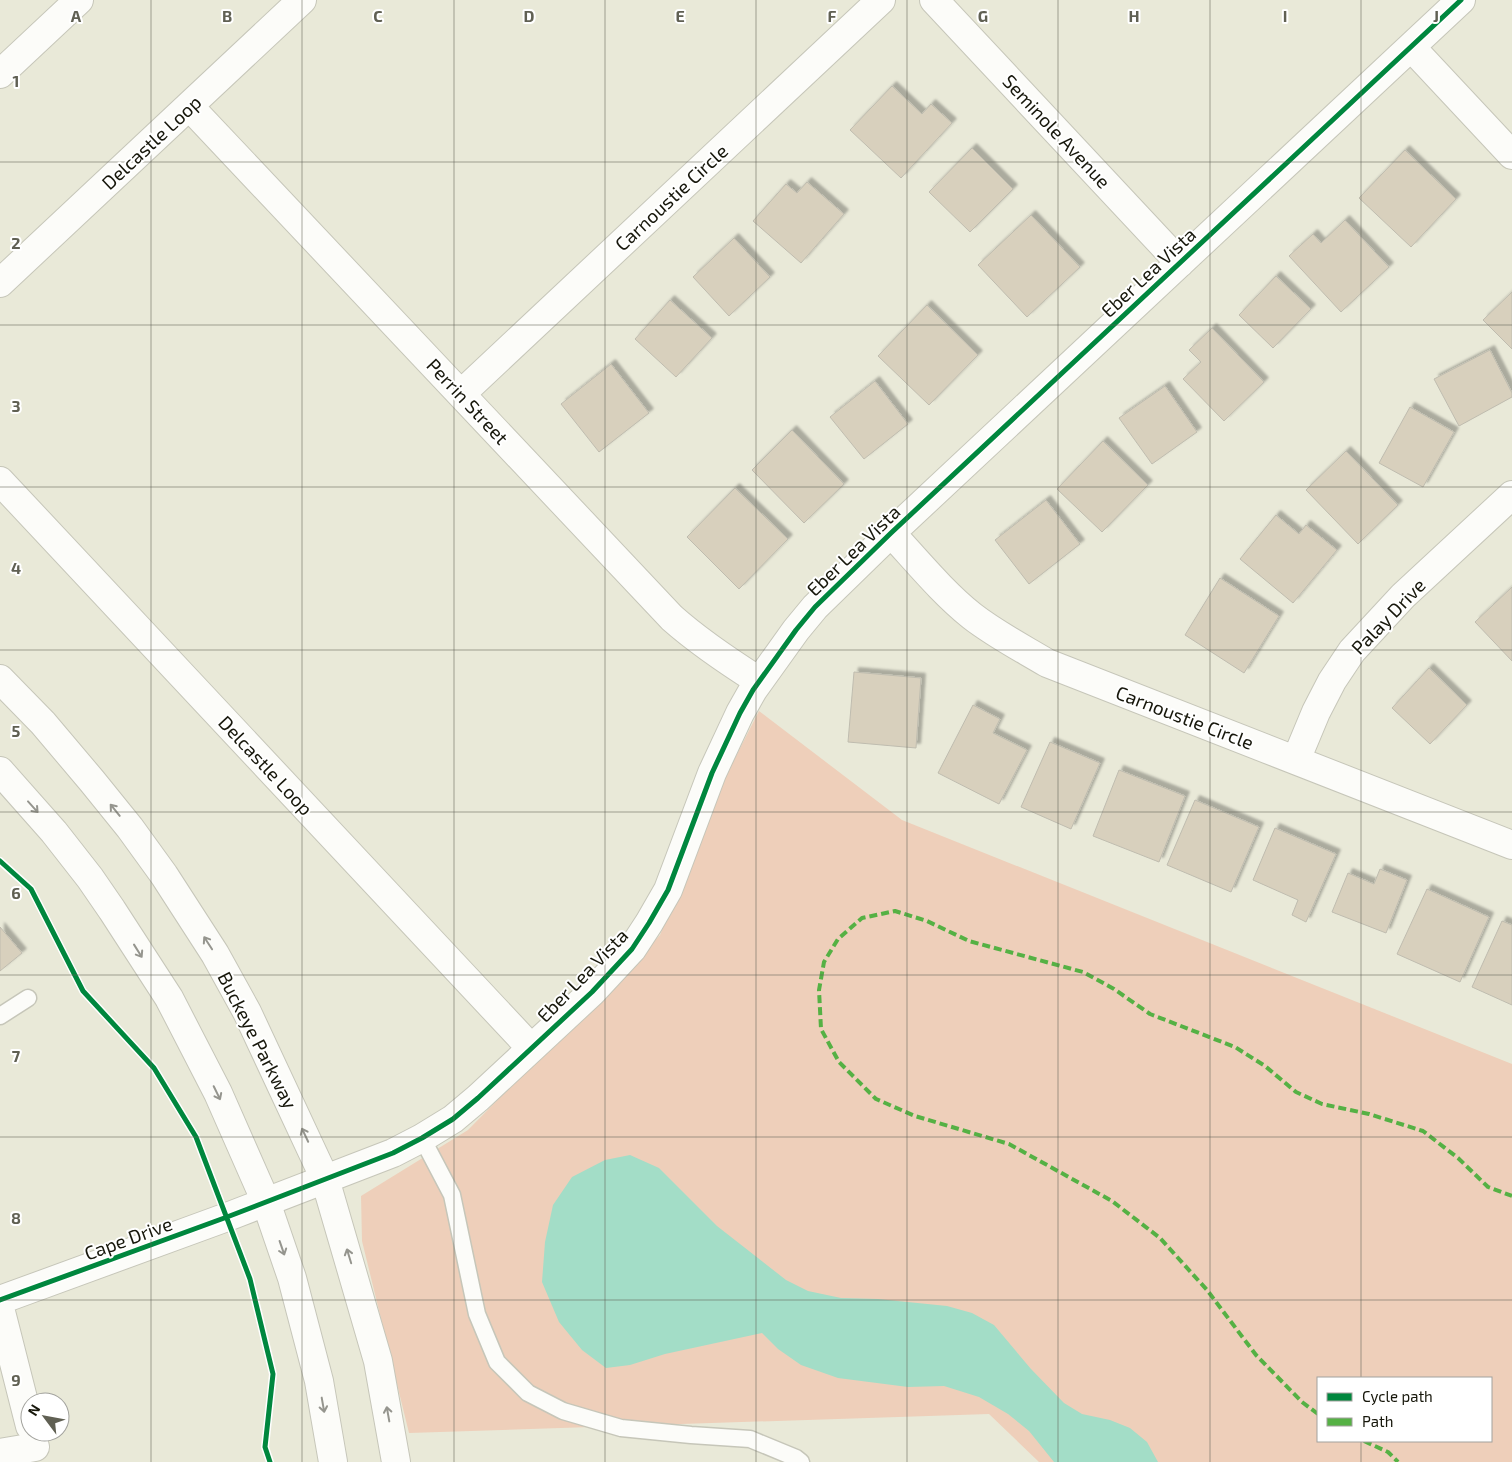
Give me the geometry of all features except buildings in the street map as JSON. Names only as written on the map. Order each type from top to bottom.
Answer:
[{"type":"street","points":[[0,74],[79,0]]},
{"type":"street","name":"Delcastle Loop","points":[[0,283],[302,0]]},
{"type":"street","name":"Carnoustie Circle","points":[[461,394],[881,0]]},
{"type":"street","name":"Seminole Avenue","points":[[934,0],[1180,263]]},
{"type":"street","name":"Eber Lea Vista","points":[[266,1202],[393,1153],[453,1119],[532,1048],[613,970],[632,949],[668,890],[712,773],[740,713],[759,682],[815,607],[891,533],[1461,0]]},
{"type":"street","points":[[1411,47],[1512,155]]},
{"type":"street","name":"Perrin Street","points":[[189,106],[672,618],[714,652],[759,682]]},
{"type":"street","name":"Delcastle Loop","points":[[0,481],[532,1048]]},
{"type":"street","name":"Palay Drive","points":[[1296,760],[1316,712],[1332,681],[1352,651],[1403,596],[1512,495]]},
{"type":"street","name":"Carnoustie Circle","points":[[891,533],[953,599],[972,616],[996,633],[1047,663],[1512,845]]},
{"type":"street","name":"Buckeye Parkway","points":[[0,678],[43,724],[130,828],[169,883],[215,954],[247,1012],[325,1179],[378,1361],[396,1462]]},
{"type":"street","points":[[0,771],[54,832],[112,910],[168,998],[218,1093],[266,1202],[292,1278],[319,1381],[333,1462]]},
{"type":"street","name":"Cape Drive","points":[[0,1300],[266,1202]]},
{"type":"street","points":[[0,1308],[21,1392]]},
{"type":"street","points":[[0,1453],[34,1442]]},
{"type":"lane","points":[[0,1016],[28,998]]},
{"type":"lane","points":[[422,1138],[452,1195],[477,1314],[497,1362],[528,1393],[563,1411],[621,1428],[750,1439],[796,1458],[801,1462]]},
{"type":"shaded area","points":[[759,711],[902,820],[1512,1064],[1512,1462],[1039,1462],[989,1414],[409,1433],[362,1241],[361,1196],[468,1130],[660,935],[713,801]]},
{"type":"shaded area","points":[[630,1155],[659,1168],[717,1226],[786,1280],[808,1291],[841,1298],[878,1299],[947,1306],[972,1313],[994,1325],[1031,1369],[1064,1403],[1082,1414],[1110,1420],[1130,1428],[1147,1442],[1158,1462],[1054,1462],[1029,1431],[1008,1414],[979,1397],[944,1386],[908,1387],[838,1378],[801,1365],[778,1349],[762,1333],[665,1354],[630,1365],[606,1368],[582,1350],[559,1322],[542,1282],[545,1242],[553,1205],[572,1177],[605,1160]]},
{"type":"marked path","points":[[1317,1413],[1302,1402],[1256,1355],[1207,1290],[1160,1238],[1112,1201],[1009,1144],[915,1116],[876,1099],[839,1062],[821,1029],[819,990],[824,962],[838,939],[862,918],[895,911],[927,921],[969,941],[1083,972],[1114,989],[1150,1014],[1235,1047],[1265,1066],[1296,1092],[1322,1104],[1369,1114],[1423,1131],[1458,1158],[1488,1187],[1512,1196]]},
{"type":"marked path","points":[[1366,1442],[1388,1452],[1398,1462]]},
{"type":"cycle path","points":[[0,1300],[227,1217],[393,1153],[453,1119],[478,1098],[592,992],[632,949],[668,890],[712,773],[740,713],[753,690],[815,607],[891,533],[1461,0]]},
{"type":"cycle path","points":[[0,861],[31,889],[83,991],[154,1068],[196,1137],[250,1279],[273,1374],[265,1447],[270,1462]]}]
